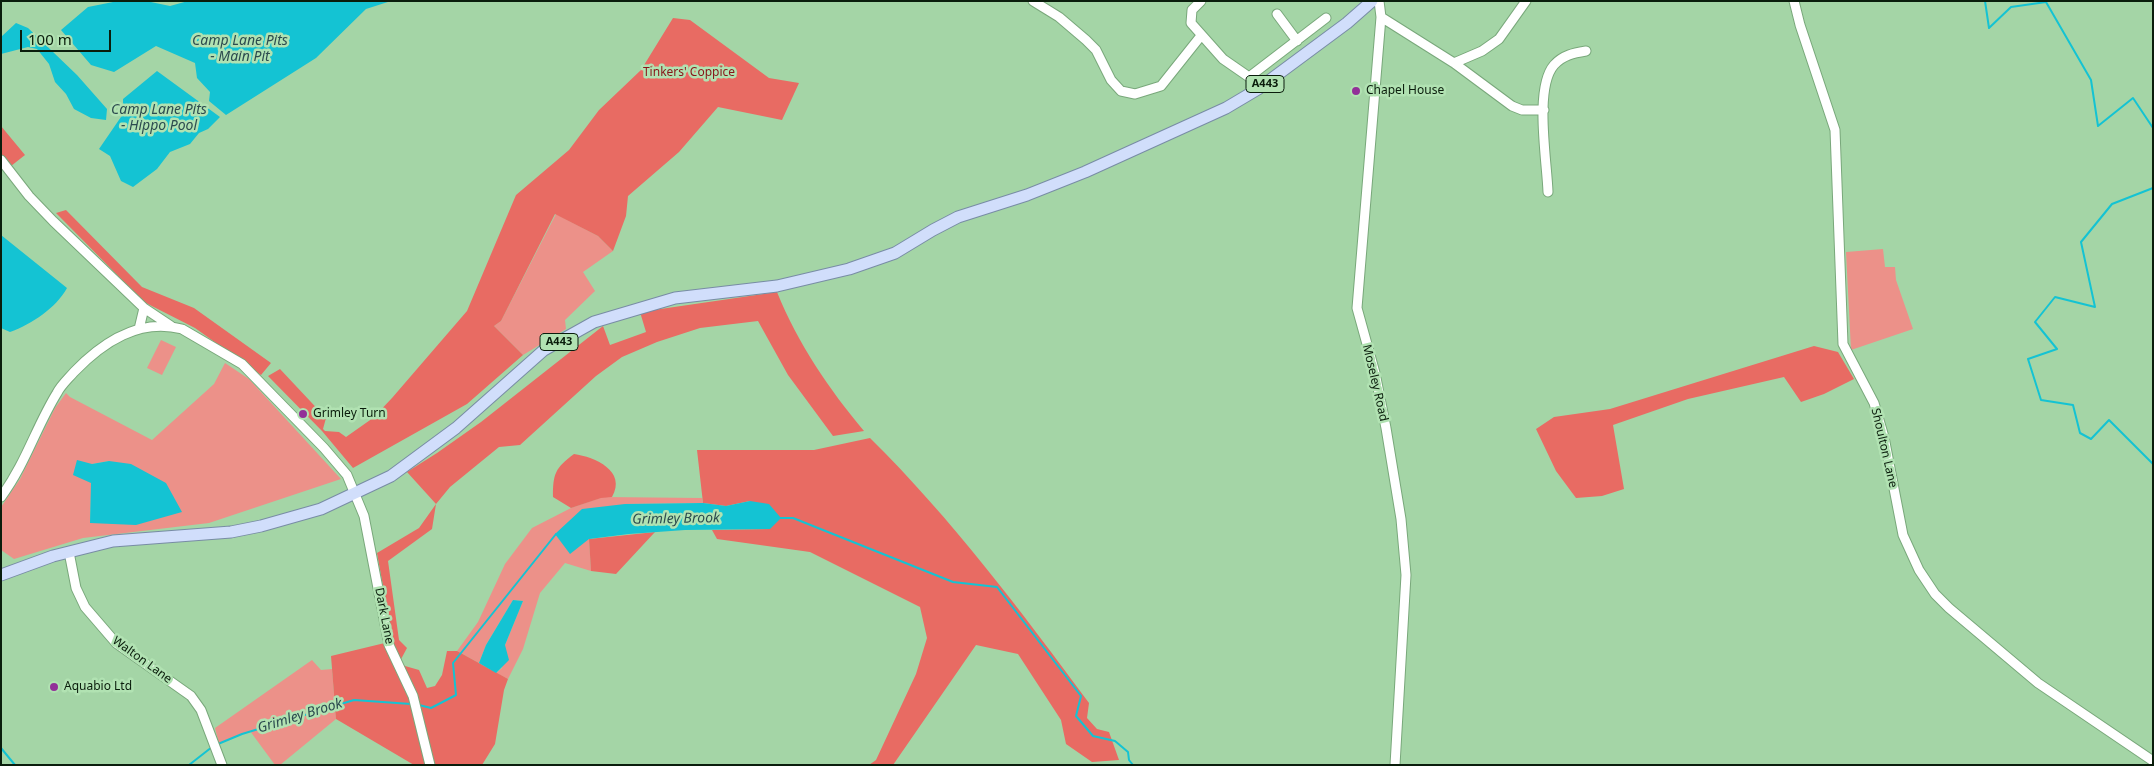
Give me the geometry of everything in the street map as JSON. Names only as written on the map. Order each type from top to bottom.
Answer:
[{"type":"main road","name":"A443","points":[[1,575],[22,566],[69,552],[113,542],[231,532],[261,526],[321,509],[391,476],[426,452],[544,350],[594,322],[675,298],[777,286],[849,269],[881,258],[958,217],[1027,195],[1085,172],[1226,108],[1258,89],[1347,23],[1372,1]]},
{"type":"street","points":[[1033,1],[1059,17],[1096,50],[1111,80],[1121,91],[1135,94],[1161,86],[1200,37]]},
{"type":"street","points":[[1200,1],[1192,10],[1191,23],[1200,37],[1223,59],[1249,77],[1258,89]]},
{"type":"street","name":"Moseley Road","points":[[1379,1],[1381,17],[1357,308],[1375,372],[1402,519],[1406,575],[1405,622],[1395,765]]},
{"type":"street","points":[[1454,63],[1482,50],[1499,39],[1526,1]]},
{"type":"street","name":"Shoulton Lane","points":[[1794,1],[1800,25],[1835,130],[1843,344],[1874,403],[1884,438],[1903,535],[1919,570],[1935,594],[1949,608],[2038,683],[2153,761]]},
{"type":"street","points":[[1277,14],[1297,41]]},
{"type":"street","points":[[1381,17],[1454,63],[1512,106],[1522,110],[1544,110]]},
{"type":"street","points":[[1249,77],[1326,18]]},
{"type":"street","points":[[1549,189],[1544,110],[1546,79],[1551,70],[1565,57],[1583,54]]},
{"type":"street","name":"Dark Lane","points":[[1,160],[35,203],[144,308],[172,326],[182,329],[242,364],[324,448],[347,476],[364,516],[389,645],[413,696],[430,765]]},
{"type":"street","points":[[139,329],[144,308]]},
{"type":"street","points":[[1,497],[18,474],[57,392],[96,351],[114,339],[139,329],[172,326]]},
{"type":"street","name":"Walton Lane","points":[[69,552],[76,588],[84,607],[116,643],[191,696],[201,710],[211,741],[222,765]]},
{"type":"shaded area","points":[[556,214],[598,236],[613,251],[583,272],[595,291],[565,320],[566,329],[523,355],[494,326],[501,321]]},
{"type":"shaded area","points":[[1883,249],[1885,267],[1895,267],[1896,280],[1913,329],[1851,350],[1846,252]]},
{"type":"shaded area","points":[[161,340],[176,347],[162,375],[147,368]]},
{"type":"shaded area","points":[[225,363],[249,379],[341,479],[209,523],[83,538],[14,559],[1,550],[1,507],[20,479],[55,408],[66,393],[70,397],[152,440],[214,384]],"holes":[[[109,461],[90,523],[92,464]]]},
{"type":"shaded area","points":[[603,497],[702,498],[703,503],[625,504],[589,539],[591,571],[565,563],[540,593],[523,649],[508,679],[496,673],[502,668],[505,645],[523,601],[513,600],[486,645],[479,663],[457,651],[478,622],[505,564],[532,528],[571,508]]},
{"type":"shaded area","points":[[312,660],[321,670],[332,669],[336,719],[280,765],[275,765],[250,731],[219,744],[215,728]]},
{"type":"green space","name":"Tinkers' Coppice","points":[[673,18],[690,20],[769,78],[799,83],[782,120],[718,107],[679,152],[628,196],[626,216],[613,251],[598,236],[555,214],[501,321],[494,326],[523,355],[467,404],[353,468],[322,431],[268,376],[280,369],[326,418],[323,429],[325,431],[339,432],[346,437],[373,418],[467,311],[516,195],[569,150],[599,110],[641,70]]},
{"type":"green space","points":[[1,126],[25,155],[11,166],[1,154]]},
{"type":"green space","points":[[66,210],[142,287],[194,308],[271,363],[261,375],[195,328],[144,302],[56,213]]},
{"type":"green space","points":[[777,292],[785,311],[815,365],[864,431],[833,436],[788,375],[758,321],[700,328],[657,342],[622,357],[596,376],[520,445],[499,447],[450,487],[436,504],[407,472],[481,422],[603,326],[610,345],[646,332],[640,312]]},
{"type":"green space","points":[[1814,346],[1838,352],[1854,379],[1824,394],[1801,402],[1784,377],[1688,399],[1613,425],[1624,489],[1602,496],[1576,498],[1556,471],[1536,429],[1554,417],[1610,409]]},
{"type":"green space","points":[[870,438],[957,533],[1038,634],[1089,703],[1087,718],[1097,729],[1109,732],[1119,760],[1092,762],[1066,744],[1061,720],[1018,654],[976,645],[893,765],[869,765],[876,760],[916,674],[927,638],[920,607],[810,552],[717,539],[712,530],[770,529],[750,501],[726,506],[703,503],[697,450],[814,450]]},
{"type":"green space","points":[[574,454],[599,462],[612,473],[616,488],[612,497],[601,498],[571,508],[553,497],[556,472]]},
{"type":"green space","points":[[436,504],[432,529],[388,561],[399,640],[407,648],[400,661],[405,666],[419,670],[427,688],[435,686],[442,675],[447,651],[457,651],[508,679],[504,690],[495,744],[482,765],[414,765],[336,719],[331,656],[393,641],[377,553],[419,528]]},
{"type":"green space","points":[[655,532],[616,574],[591,571],[589,539]]},
{"type":"water","name":"Camp Lane Pits - Main Pit","points":[[118,1],[146,1],[170,6],[188,1],[391,1],[366,9],[316,58],[226,115],[209,101],[210,92],[197,78],[195,63],[156,46],[114,72],[91,65],[61,30],[88,7]]},
{"type":"water","points":[[16,23],[28,28],[77,75],[107,109],[106,120],[91,118],[74,109],[66,94],[55,82],[49,64],[37,49],[28,47],[1,54],[1,37]]},
{"type":"water","name":"Camp Lane Pits - Hippo Pool","points":[[157,71],[220,117],[208,129],[199,133],[190,144],[170,152],[157,169],[133,187],[121,181],[110,156],[99,149],[123,114],[123,99]]},
{"type":"water","points":[[1,235],[67,288],[50,309],[27,325],[10,332],[1,328]]},
{"type":"water","points":[[77,460],[92,464],[109,461],[131,464],[166,483],[182,512],[136,525],[90,523],[91,483],[73,475]]},
{"type":"water","points":[[750,501],[769,504],[781,518],[770,529],[685,530],[589,539],[570,554],[555,534],[582,509],[625,504],[703,503],[726,506]]},
{"type":"water","points":[[513,600],[523,601],[505,645],[509,660],[496,673],[479,663],[486,645]]},
{"type":"waterway","points":[[1985,1],[1989,28],[2011,7],[2046,2],[2091,80],[2098,126],[2133,98],[2153,128]]},
{"type":"waterway","points":[[2153,188],[2112,204],[2081,242],[2095,307],[2055,297],[2035,322],[2057,349],[2028,359],[2041,400],[2073,405],[2080,433],[2091,439],[2109,420],[2153,464]]},
{"type":"waterway","name":"Grimley Brook","points":[[779,518],[793,518],[953,582],[997,587],[1081,696],[1076,716],[1093,736],[1115,741],[1128,752],[1129,760],[1133,765]]},
{"type":"waterway","name":"Grimley Brook","points":[[419,705],[431,708],[456,695],[453,663],[556,534]]},
{"type":"waterway","name":"Grimley Brook","points":[[218,744],[242,734],[354,700],[411,704]]},
{"type":"waterway","name":"Grimley Brook","points":[[189,765],[212,747]]},
{"type":"waterway","name":"Grimley Brook","points":[[1,748],[15,765]]},
{"type":"place","name":"Chapel House","points":[[1356,91]]},
{"type":"place","name":"Grimley Turn","points":[[303,414]]},
{"type":"place","name":"Aquabio Ltd","points":[[54,687]]}]
